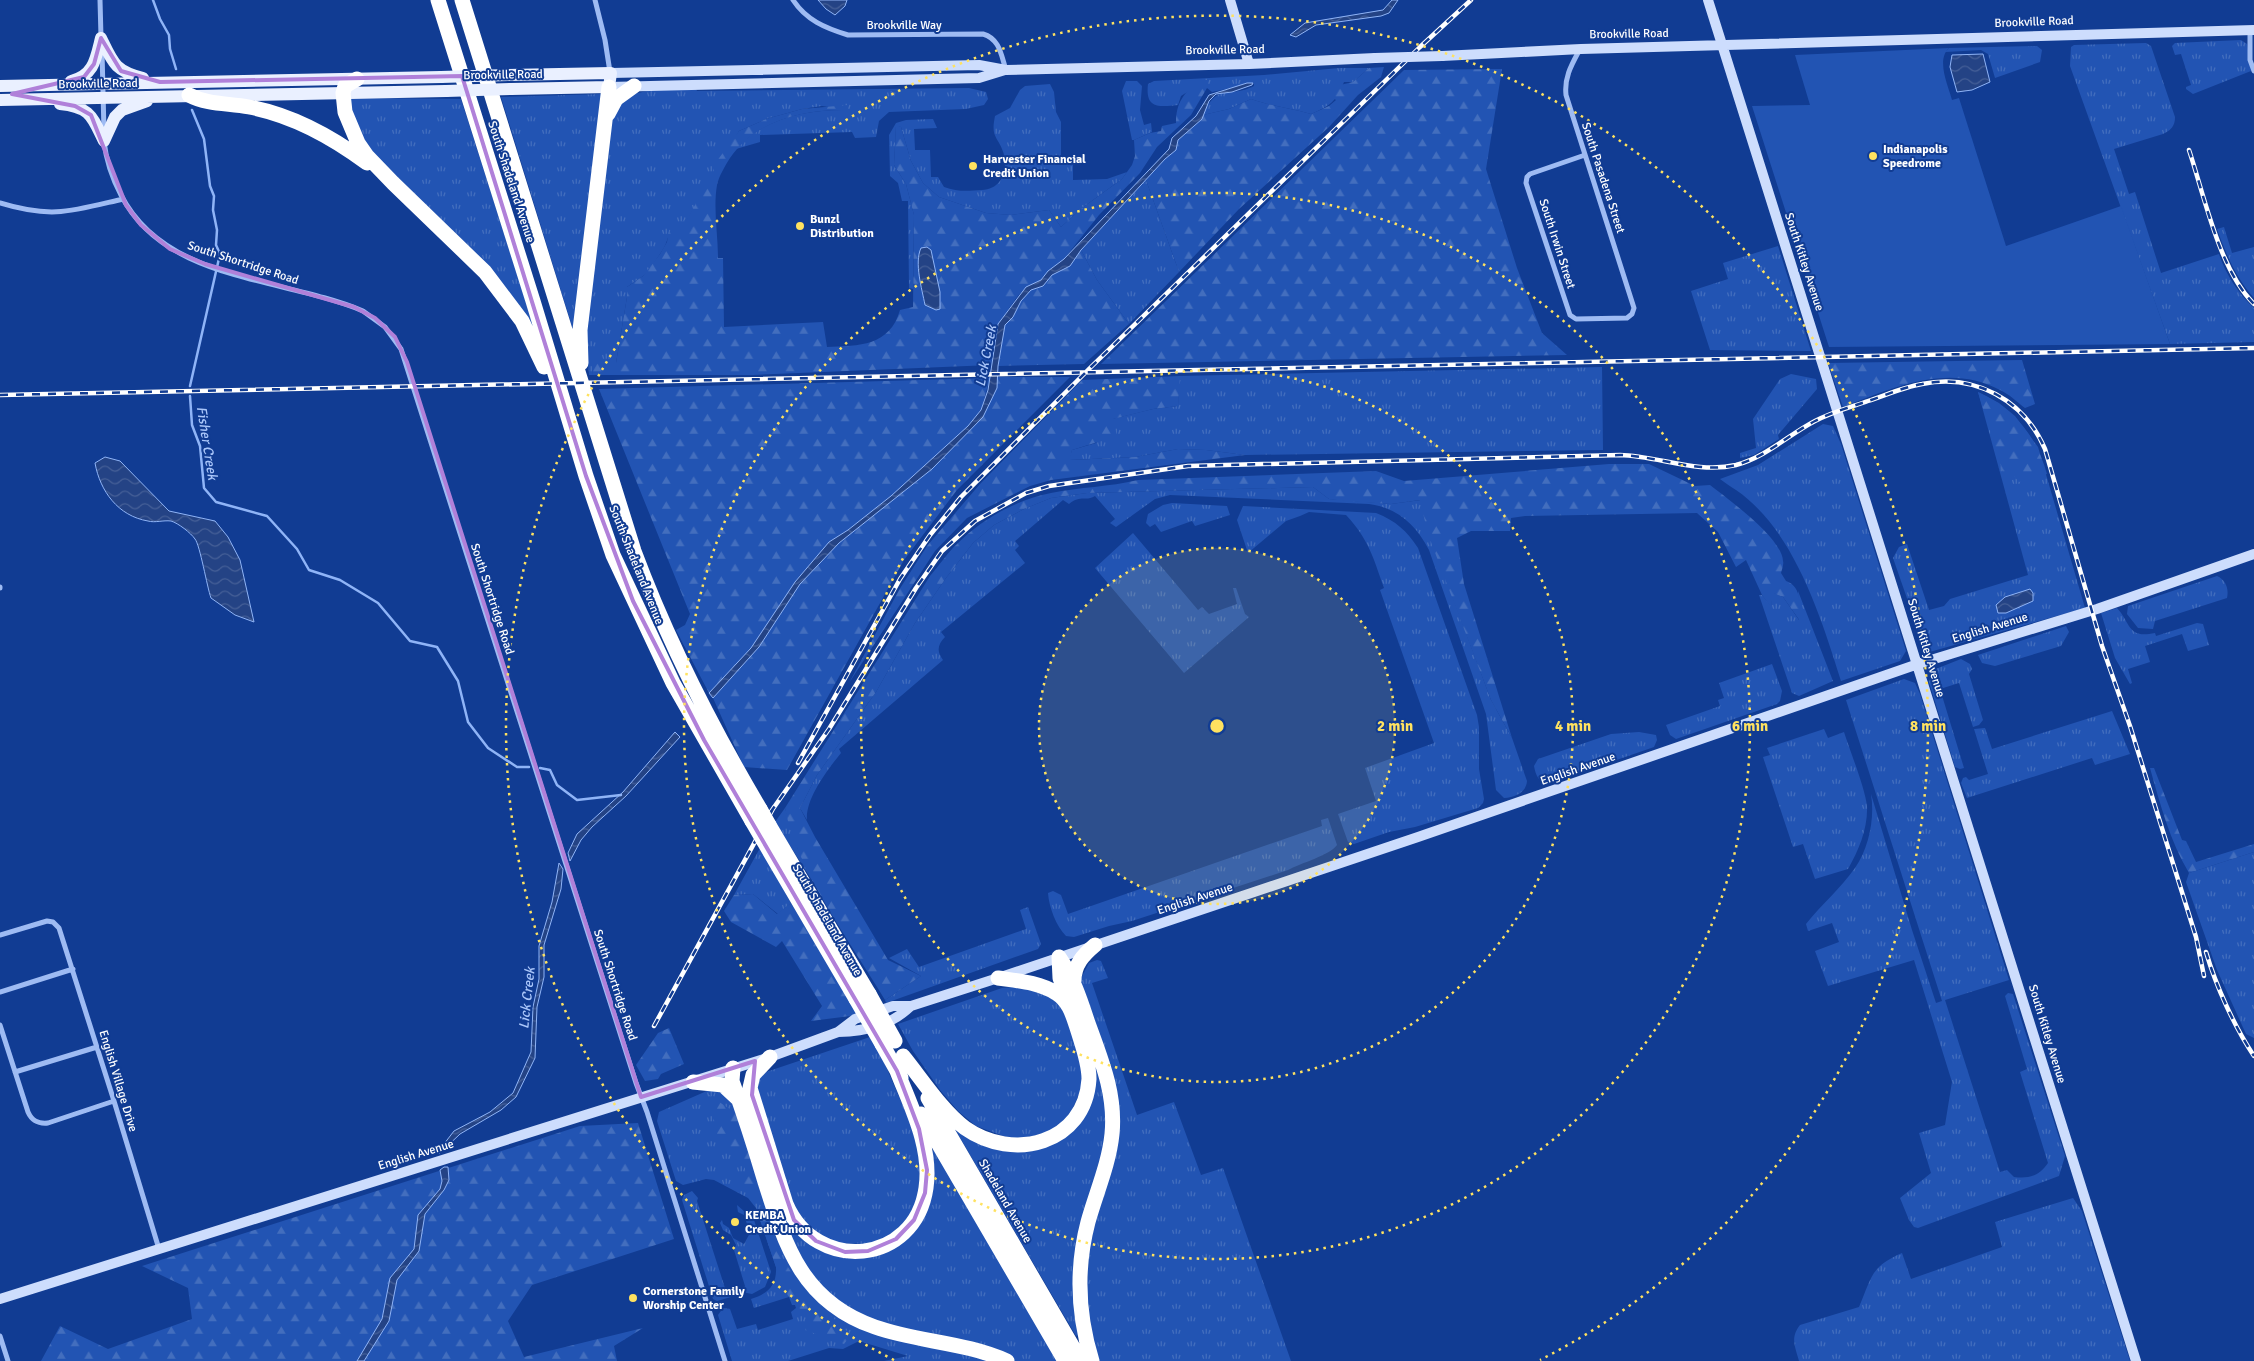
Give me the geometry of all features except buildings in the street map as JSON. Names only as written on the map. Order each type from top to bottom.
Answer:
[{"type":"highway","name":"South Shadeland Avenue","points":[[438,0],[606,537],[639,614],[681,699],[756,815],[769,825],[888,1043],[897,1071]]},
{"type":"highway","name":"South Shadeland Avenue","points":[[462,0],[634,551],[669,640],[756,815],[764,840],[862,997]]},
{"type":"highway","points":[[357,79],[345,86],[343,93],[345,112],[354,136],[368,156],[393,183],[485,272],[512,306],[537,349],[574,436]]},
{"type":"highway","points":[[593,421],[581,363],[580,335],[610,80]]},
{"type":"highway","points":[[606,117],[612,103],[634,86]]},
{"type":"highway","points":[[189,96],[200,101],[266,111],[298,122],[336,142],[393,183]]},
{"type":"highway","points":[[1074,981],[1074,975],[1080,959],[1095,945]]},
{"type":"highway","points":[[1059,957],[1074,981],[1106,1076],[1112,1113],[1108,1154],[1085,1235],[1081,1265],[1082,1313],[1092,1361]]},
{"type":"highway","points":[[903,1056],[953,1117],[970,1131],[988,1140],[1019,1147],[1040,1143],[1056,1134],[1070,1123],[1080,1110],[1089,1080],[1087,1060],[1060,978],[1059,957]]},
{"type":"highway","points":[[998,978],[1037,984],[1056,993],[1069,1004]]},
{"type":"highway","name":"South Shadeland Avenue","points":[[888,1043],[903,1056]]},
{"type":"highway","name":"Shadeland Avenue","points":[[903,1056],[1081,1361]]},
{"type":"highway","points":[[770,1057],[752,1077],[746,1098],[784,1242],[797,1266],[818,1292],[842,1311],[876,1327],[972,1348],[1007,1361]]},
{"type":"highway","points":[[733,1068],[732,1081],[746,1098],[794,1220],[805,1233],[825,1246],[845,1252],[864,1252],[887,1244],[906,1230],[920,1209],[926,1189],[926,1164],[920,1133],[897,1071]]},
{"type":"highway","points":[[897,1071],[1065,1361]]},
{"type":"highway","points":[[693,1082],[723,1086],[735,1094],[746,1098]]},
{"type":"main road","points":[[102,38],[114,64],[121,71],[130,76],[160,82]]},
{"type":"main road","points":[[51,85],[77,80],[88,73],[94,64],[102,38]]},
{"type":"main road","name":"Brookville Road","points":[[0,86],[508,75],[610,80]]},
{"type":"main road","name":"Brookville Road","points":[[0,100],[511,89],[610,80]]},
{"type":"main road","points":[[104,141],[116,117],[122,110],[157,97]]},
{"type":"main road","points":[[35,99],[70,105],[87,112],[98,124],[104,141]]},
{"type":"street","name":"South Shortridge Road","points":[[100,0],[104,84],[104,141],[111,174],[133,215],[150,234],[170,249],[205,264],[363,311],[386,327],[402,349],[725,1361]]},
{"type":"street","points":[[595,0],[605,40],[610,80]]},
{"type":"street","name":"Brookville Way","points":[[793,0],[800,11],[812,20],[829,29],[848,35],[980,34],[988,36],[998,46],[1006,70]]},
{"type":"street","points":[[1230,0],[1249,64]]},
{"type":"street","name":"South Kitley Avenue","points":[[1708,0],[2136,1361]]},
{"type":"street","points":[[2252,30],[2250,60],[2254,71]]},
{"type":"street","name":"Brookville Road","points":[[610,80],[979,65],[1006,70],[1249,64],[1581,49],[2252,30]]},
{"type":"street","name":"South Pasadena Street","points":[[1581,49],[1568,72],[1565,89],[1634,308],[1632,314]]},
{"type":"street","name":"Brookville Road","points":[[610,80],[634,86],[979,78],[1006,70]]},
{"type":"street","name":"South Irwin Street","points":[[1585,155],[1530,174],[1526,179],[1526,183],[1570,315],[1578,319],[1627,318],[1632,314]]},
{"type":"street","points":[[0,204],[37,213],[58,213],[123,199]]},
{"type":"street","name":"English Avenue","points":[[0,1299],[693,1082],[838,1032],[860,1031],[897,1019],[911,1006],[1418,838],[1918,664],[2097,609],[2254,554]]},
{"type":"street","name":"English Village Drive","points":[[0,935],[44,921],[53,922],[60,929],[159,1250]]},
{"type":"street","points":[[0,992],[73,970]]},
{"type":"street","points":[[0,1025],[29,1114],[37,1122],[48,1123],[114,1101]]},
{"type":"street","points":[[15,1072],[97,1047]]},
{"type":"street","points":[[0,1336],[8,1361]]},
{"type":"highlighted area","points":[[101,38],[121,71],[160,82],[462,76],[586,476],[633,601],[704,740],[897,1071],[919,1129],[927,1170],[925,1193],[914,1220],[896,1239],[868,1251],[845,1252],[816,1241],[794,1220],[752,1095],[755,1061],[641,1097],[407,362],[395,337],[375,318],[354,307],[205,264],[170,249],[141,225],[126,205],[91,115],[75,106],[12,94],[84,77],[94,64]]},
{"type":"green space","points":[[2241,40],[2247,44],[2251,71],[2193,94],[2186,89],[2186,87],[2191,85],[2181,54],[2175,55],[2172,46],[2175,43]]},
{"type":"green space","points":[[2146,43],[2151,46],[2175,120],[2172,127],[2163,134],[2114,149],[2129,194],[2135,192],[2161,273],[2219,254],[2233,283],[2254,308],[2254,342],[2170,344],[2070,66],[2071,47],[2074,45]]},
{"type":"green space","points":[[2037,46],[2042,50],[2040,62],[1995,78],[1988,54],[1981,50],[1945,52],[1949,48]]},
{"type":"green space","name":"Indianapolis Speedrome","points":[[1949,48],[1943,59],[1946,80],[1952,100],[1959,98],[2006,246],[2121,206],[2170,344],[1829,347],[1752,106],[1810,105],[1795,55]]},
{"type":"green space","points":[[1384,67],[1381,77],[1358,95],[1329,127],[1239,209],[1179,272],[1146,180],[1176,150],[1178,140],[1202,119],[1203,115],[1229,109],[1251,99],[1311,114],[1329,106],[1336,100],[1330,96],[1327,88],[1353,82],[1369,68]]},
{"type":"green space","points":[[1339,68],[1369,68],[1353,82],[1344,82],[1338,95],[1332,102],[1311,114],[1251,99],[1229,109],[1203,115],[1214,98],[1224,93],[1245,90],[1254,86],[1254,83],[1212,92],[1207,88],[1206,80],[1181,96],[1178,105],[1171,106],[1155,105],[1151,102],[1148,92],[1148,84],[1154,81],[1264,75]]},
{"type":"green space","points":[[1502,69],[1486,169],[1517,268],[1542,333],[1567,355],[1101,364],[1404,70]]},
{"type":"green space","points":[[1198,80],[1207,80],[1207,88],[1191,115],[1157,147],[1140,173],[1099,215],[1064,259],[1048,271],[1041,280],[1026,287],[1017,297],[998,324],[991,365],[753,375],[592,375],[593,363],[616,363],[627,287],[643,276],[660,254],[667,242],[672,227],[687,219],[714,172],[714,165],[739,131],[766,119],[802,109],[848,105],[848,110],[815,112],[782,119],[753,134],[730,158],[721,175],[717,185],[716,212],[718,258],[723,258],[724,327],[823,322],[827,347],[851,346],[872,342],[881,337],[889,331],[900,310],[913,307],[914,215],[906,184],[894,165],[896,125],[901,127],[911,161],[923,183],[939,197],[986,213],[1011,215],[1049,210],[1061,227],[1082,208],[1122,179],[1132,165],[1135,156],[1134,140],[1150,133],[1161,131],[1162,126],[1176,123],[1179,104]]},
{"type":"green space","points":[[1126,81],[1137,81],[1142,86],[1140,110],[1144,125],[1151,123],[1152,132],[1134,140],[1132,140],[1122,91]]},
{"type":"green space","points":[[1050,84],[1054,92],[1056,112],[1061,122],[1061,156],[1073,162],[1073,180],[1107,179],[1127,172],[1122,179],[1082,208],[1061,227],[1049,210],[1011,215],[986,213],[939,197],[923,183],[911,161],[901,127],[896,126],[894,165],[906,184],[914,215],[913,289],[909,288],[908,201],[902,201],[898,183],[890,176],[889,135],[896,123],[906,120],[933,119],[937,128],[914,129],[915,150],[930,150],[931,177],[938,177],[944,187],[953,190],[989,189],[1000,181],[1005,170],[1004,156],[994,132],[995,116],[1010,108],[1020,90],[1025,86]]},
{"type":"green space","points":[[969,88],[986,92],[988,99],[984,105],[966,109],[889,112],[879,121],[876,137],[855,138],[852,132],[760,135],[760,142],[736,149],[747,138],[773,123],[818,111],[848,110],[822,106],[802,109],[766,119],[739,131],[687,220],[671,231],[664,248],[643,276],[627,287],[616,363],[594,363],[592,375],[589,375],[586,337],[612,118],[622,101],[637,93],[667,90]]},
{"type":"green space","points":[[603,94],[575,336],[501,97]]},
{"type":"green space","points":[[351,98],[461,99],[538,340],[366,145],[350,107]]},
{"type":"green space","points":[[1146,180],[1179,272],[1129,324],[1097,280],[1081,250]]},
{"type":"green space","points":[[2224,227],[2232,253],[2254,247],[2254,298],[2237,274],[2224,248],[2217,229]]},
{"type":"green space","points":[[1778,246],[1811,351],[1710,350],[1691,291],[1728,279],[1723,263]]},
{"type":"green space","points":[[1081,250],[1097,280],[1129,324],[1084,364],[998,366],[1005,325],[1013,317],[1021,301],[1031,290],[1043,286],[1052,275],[1070,266]]},
{"type":"green space","points":[[2022,360],[2035,404],[2025,408],[2000,390],[1980,382],[1960,378],[1920,381],[1881,392],[1843,407],[1828,363]]},
{"type":"green space","points":[[1602,367],[1603,450],[1245,455],[1206,450],[1178,449],[1135,457],[1069,460],[1072,450],[1096,443],[1112,419],[1153,409],[1178,406],[1179,376]]},
{"type":"green space","points":[[1791,374],[1816,379],[1817,389],[1778,435],[1779,439],[1754,455],[1740,458],[1740,453],[1756,448],[1753,419],[1780,379]]},
{"type":"green space","points":[[1180,376],[1178,406],[1153,409],[1113,419],[1117,436],[1072,450],[1070,460],[1135,457],[1178,449],[1206,450],[1245,455],[1051,480],[1030,486],[967,518],[935,551],[849,683],[899,590],[927,546],[980,484],[1082,380]]},
{"type":"green space","points":[[997,377],[1070,377],[957,490],[904,560],[787,770],[744,767],[713,698],[759,647],[800,584],[839,543],[932,469],[983,417],[997,388]]},
{"type":"green space","points":[[990,378],[981,410],[968,426],[891,496],[848,530],[829,542],[795,582],[751,648],[709,693],[676,630],[685,625],[690,614],[599,389]]},
{"type":"green space","points":[[1978,392],[1999,403],[2015,416],[2038,447],[2085,608],[1926,653],[1893,558],[1899,547],[1907,544],[1929,610],[1944,606],[1950,599],[2028,575]]},
{"type":"green space","points":[[1978,392],[2002,406],[2022,425],[2037,447],[2047,474],[2019,482],[2013,475],[2003,473]]},
{"type":"green space","points":[[1823,424],[1833,426],[1841,444],[1906,651],[1900,661],[1841,681],[1812,598],[1793,557],[1769,521],[1754,504],[1720,479],[1758,465]]},
{"type":"green space","points":[[1609,464],[1649,464],[1695,486],[1710,485],[1741,509],[1774,541],[1780,552],[1783,562],[1781,573],[1798,593],[1800,621],[1783,597],[1773,593],[1771,607],[1762,595],[1746,560],[1736,567],[1718,532],[1697,513],[1525,516],[1511,518],[1510,531],[1471,531],[1457,538],[1464,584],[1512,738],[1491,700],[1428,534],[1420,500],[1391,504],[1345,501],[1329,499],[1313,487],[1087,493],[1051,498],[1024,509],[994,525],[973,543],[915,623],[876,692],[817,775],[800,808],[815,837],[888,960],[921,976],[885,1000],[842,932],[813,881],[791,832],[785,808],[930,576],[953,548],[977,526],[1012,506],[1038,496],[1138,480],[1376,471],[1404,481]]},
{"type":"green space","points":[[1313,487],[1329,499],[1391,504],[1421,500],[1429,534],[1491,700],[1512,738],[1527,781],[1525,789],[1519,794],[1504,798],[1496,790],[1486,714],[1429,550],[1418,533],[1405,519],[1389,509],[1369,504],[1170,495],[1155,499],[1116,527],[1110,523],[1115,519],[1095,496],[1077,499],[1069,504],[1063,500],[1015,541],[1019,546],[1015,550],[1025,563],[941,632],[945,637],[939,648],[939,654],[943,660],[839,749],[841,753],[813,794],[807,812],[807,820],[800,808],[817,775],[876,692],[915,623],[946,578],[973,543],[994,525],[1024,509],[1051,498],[1087,493]]},
{"type":"green space","points":[[1172,503],[1227,506],[1230,515],[1195,526],[1192,521],[1161,532],[1155,524],[1150,527],[1146,523],[1148,514],[1163,505]]},
{"type":"green space","points":[[1243,506],[1376,513],[1395,523],[1414,542],[1418,548],[1477,715],[1479,727],[1479,769],[1484,799],[1478,808],[1415,827],[1389,832],[1354,844],[1348,842],[1338,814],[1376,801],[1365,768],[1434,743],[1380,590],[1384,588],[1377,567],[1370,549],[1354,524],[1346,515],[1309,512],[1286,521],[1248,553],[1237,520]]},
{"type":"green space","points":[[1133,533],[1198,610],[1202,607],[1209,614],[1237,604],[1233,588],[1236,588],[1245,614],[1249,617],[1184,673],[1095,568]]},
{"type":"green space","points":[[2217,576],[2226,585],[2228,591],[2227,598],[2155,621],[2153,629],[2138,628],[2127,614],[2128,606]]},
{"type":"green space","points":[[1798,591],[1833,681],[1799,696],[1792,693],[1759,595],[1762,595],[1771,606],[1772,592],[1783,597],[1799,620]]},
{"type":"green space","points":[[2117,608],[2134,632],[2139,634],[2155,633],[2156,636],[2197,623],[2203,624],[2209,645],[2188,651],[2182,634],[2145,646],[2150,662],[2128,669],[2132,683],[2130,684],[2115,658],[2101,613]]},
{"type":"green space","points":[[2066,626],[2069,632],[2061,646],[1995,666],[1982,663],[1978,655]]},
{"type":"green space","points":[[1961,659],[1970,664],[1972,669],[1969,674],[1983,720],[1979,725],[1973,727],[1959,683],[1940,689],[1964,768],[1960,769],[1955,767],[1929,682],[1933,670]]},
{"type":"green space","points":[[1772,664],[1782,691],[1780,701],[1777,704],[1676,739],[1670,735],[1666,725],[1720,706],[1718,700],[1724,698],[1719,683]]},
{"type":"green space","points":[[1904,679],[1915,683],[1920,694],[2009,980],[1945,1000],[2000,1172],[2007,1170],[2014,1177],[2029,1177],[2037,1174],[2048,1163],[2020,1072],[2027,1069],[2005,996],[2008,993],[2013,994],[2065,1156],[2059,1176],[1918,1228],[1914,1227],[1909,1220],[1900,1198],[1931,1173],[1919,1133],[1945,1125],[1952,1082],[1914,960],[1828,986],[1815,951],[1839,942],[1832,923],[1808,931],[1806,924],[1844,883],[1860,860],[1870,832],[1871,794],[1936,1003],[1942,1001],[1846,700]]},
{"type":"green space","points":[[2112,711],[2130,754],[2095,765],[2092,758],[1967,798],[1961,783],[1963,778],[1966,777],[1969,780],[1988,774],[1974,729],[1985,728],[1992,749]]},
{"type":"green space","points":[[1824,729],[1828,738],[1844,732],[1863,790],[1867,814],[1862,839],[1848,869],[1815,879],[1803,844],[1793,847],[1763,757],[1770,755],[1767,748]]},
{"type":"green space","points":[[1639,732],[1656,735],[1657,740],[1654,747],[1550,783],[1541,781],[1537,776],[1534,766],[1538,759],[1611,734]]},
{"type":"green space","points":[[2150,768],[2154,768],[2182,840],[2186,841],[2196,862],[2254,844],[2254,852],[2189,873],[2171,835]]},
{"type":"green space","points":[[785,808],[798,849],[827,904],[775,822]]},
{"type":"green space","points":[[1328,818],[1337,845],[1322,855],[1288,870],[1132,921],[1074,937],[1066,936],[1062,932],[1051,910],[1048,893],[1053,891],[1061,895],[1068,914],[1322,826],[1321,820]]},
{"type":"green space","points":[[760,848],[791,903],[778,914],[753,894],[734,895]]},
{"type":"green space","points":[[2254,852],[2254,1038],[2246,1034],[2217,970],[2186,882],[2189,873]]},
{"type":"green space","points":[[753,894],[777,914],[791,903],[858,1015],[811,1021],[822,1006],[782,941],[776,947],[731,922],[724,911],[734,895]]},
{"type":"green space","points":[[1028,907],[1041,944],[1038,949],[886,1003],[885,1000],[921,976],[889,958],[907,949],[919,967],[1026,929],[1020,910]]},
{"type":"green space","points":[[1097,960],[1101,961],[1108,978],[1092,983],[1137,1115],[1174,1102],[1201,1175],[1223,1168],[1291,1361],[1097,1361],[1086,1310],[1089,1249],[1117,1131],[1080,980],[1089,963]]},
{"type":"green space","points":[[1002,988],[1040,989],[1062,1006],[1080,1057],[1083,1086],[1069,1116],[1052,1132],[1014,1140],[976,1126],[958,1111],[940,1090],[913,1051],[898,1024]]},
{"type":"green space","points":[[669,1028],[684,1064],[661,1074],[658,1079],[645,1081],[636,1065],[658,1033]]},
{"type":"green space","points":[[870,1037],[881,1055],[907,1115],[920,1151],[919,1196],[906,1221],[888,1236],[870,1244],[830,1243],[796,1216],[757,1088],[759,1079],[766,1072]]},
{"type":"green space","points":[[1092,1062],[1102,1076],[1109,1132],[1096,1186],[1081,1334],[1076,1336],[952,1124],[988,1146],[1069,1130]]},
{"type":"green space","points":[[709,1090],[720,1090],[734,1106],[776,1238],[822,1301],[996,1361],[884,1361],[908,1356],[859,1341],[843,1349],[829,1348],[788,1361],[732,1361],[718,1315],[723,1308],[730,1309],[737,1329],[756,1324],[758,1330],[793,1319],[791,1312],[796,1308],[795,1305],[792,1305],[789,1297],[754,1308],[751,1299],[770,1288],[775,1279],[776,1267],[756,1208],[748,1198],[714,1180],[706,1179],[683,1185],[676,1181],[657,1121],[659,1112]]},
{"type":"green space","points":[[709,1095],[737,1114],[760,1187],[757,1194],[749,1195],[740,1187],[747,1173],[738,1154],[740,1152],[723,1146],[717,1135]]},
{"type":"green space","points":[[638,1123],[674,1239],[532,1285],[508,1321],[524,1357],[643,1328],[614,1346],[617,1361],[41,1361],[60,1326],[108,1349],[192,1319],[188,1288],[142,1266],[580,1126]]},
{"type":"green space","points":[[934,1150],[1058,1361],[1014,1361],[882,1327],[828,1296],[796,1256],[769,1170],[823,1251],[904,1239],[930,1152]]},
{"type":"green space","points":[[692,1191],[698,1198],[697,1201],[725,1288],[733,1293],[731,1297],[717,1301],[713,1299],[682,1200],[684,1195]]},
{"type":"green space","points":[[2073,1198],[2082,1211],[2130,1361],[1799,1361],[1794,1338],[1800,1325],[1859,1307],[1873,1274],[1891,1258],[1902,1253],[1911,1279],[2002,1247],[1995,1222]]},
{"type":"green space","points":[[737,1205],[754,1220],[771,1272],[765,1287],[752,1294],[742,1292],[745,1286],[734,1250],[736,1245],[731,1235],[723,1230],[720,1223],[722,1220],[723,1224],[729,1228],[733,1238],[744,1244],[750,1233],[744,1215],[738,1212]]},
{"type":"green space","points":[[768,1213],[780,1254],[799,1285],[851,1335],[844,1344],[805,1330],[811,1315],[801,1310],[794,1303],[782,1285],[758,1214]]},
{"type":"water","points":[[818,0],[847,0],[845,6],[835,15]]},
{"type":"water","points":[[1392,0],[1398,0],[1389,13],[1381,16],[1316,25],[1296,37],[1290,35],[1305,23],[1383,10]]},
{"type":"water","points":[[1983,54],[1990,82],[1972,90],[1957,92],[1950,67],[1952,55]]},
{"type":"water","name":"Lick Creek","points":[[1247,83],[1253,83],[1232,92],[1216,94],[1209,101],[1202,119],[1178,140],[1176,150],[1165,159],[1081,250],[1070,266],[1052,275],[1043,286],[1031,290],[1021,301],[1013,317],[1005,325],[998,366],[997,388],[983,417],[932,469],[839,543],[800,584],[759,647],[713,698],[709,693],[751,648],[795,582],[829,542],[848,530],[891,496],[968,426],[981,410],[988,390],[998,324],[1026,287],[1041,280],[1048,271],[1064,259],[1169,149],[1172,138],[1196,116],[1209,95]]},
{"type":"water","points":[[927,247],[931,250],[940,292],[940,309],[936,310],[925,305],[919,276],[919,254],[921,248]]},
{"type":"water","points":[[105,457],[120,461],[169,511],[215,521],[228,537],[240,560],[254,622],[235,615],[211,598],[197,543],[187,531],[171,521],[151,522],[137,518],[119,508],[112,501],[101,483],[95,463]]},
{"type":"water","points":[[2030,589],[2033,593],[2033,601],[2006,613],[1998,613],[1996,605],[2005,597]]},
{"type":"water","points":[[675,732],[680,737],[626,796],[592,827],[581,840],[570,861],[568,853],[577,834],[623,792]]},
{"type":"water","name":"Lick Creek","points":[[559,863],[563,869],[561,889],[544,945],[544,977],[537,1007],[535,1058],[516,1097],[501,1110],[460,1134],[440,1153],[437,1153],[454,1131],[490,1112],[513,1093],[531,1052],[533,1007],[539,979],[539,946],[552,902]]},
{"type":"water","points":[[448,1167],[449,1180],[444,1190],[425,1214],[419,1251],[397,1280],[389,1321],[364,1361],[357,1361],[382,1319],[390,1278],[414,1249],[418,1215],[440,1189],[442,1181],[440,1170]]},
{"type":"waterway","name":"Fisher Creek","points":[[153,0],[160,19],[169,35],[170,49],[176,69]]},
{"type":"waterway","name":"Fisher Creek","points":[[190,386],[220,254],[216,245],[217,230],[213,210],[214,196],[210,186],[204,139],[192,110]]},
{"type":"waterway","name":"Fisher Creek","points":[[190,396],[192,425],[200,446],[204,488],[216,502],[267,516],[297,549],[309,570],[340,580],[378,603],[410,641],[437,647],[458,681],[468,722],[488,748],[517,767],[529,767]]},
{"type":"waterway","name":"Fisher Creek","points":[[540,768],[550,770],[557,785],[577,800],[621,795]]},
{"type":"railway","points":[[798,763],[900,579],[930,535],[961,497],[1091,367],[1420,47],[1471,0]]},
{"type":"railway","points":[[2189,150],[2222,253],[2231,272],[2254,304]]},
{"type":"railway","points":[[0,395],[2254,348]]},
{"type":"railway","points":[[770,813],[829,729],[916,588],[942,551],[975,521],[1026,493],[1049,486],[1188,466],[1620,455],[1692,466],[1721,467],[1736,465],[1757,457],[1815,421],[1841,410],[1915,385],[1942,382],[1961,383],[1979,387],[1996,394],[2011,404],[2036,432],[2045,449],[2102,646],[2130,726],[2196,937],[2204,976]]},
{"type":"railway","points":[[654,1026],[774,807]]},
{"type":"railway","points":[[2206,952],[2226,1006],[2254,1056]]},
{"type":"place","name":"Indianapolis Speedrome","points":[[1873,156]]},
{"type":"place","name":"Harvester Financial Credit Union","points":[[973,166]]},
{"type":"place","name":"Bunzl Distribution","points":[[800,226]]},
{"type":"place","name":"KEMBA Credit Union","points":[[735,1222]]},
{"type":"place","name":"Cornerstone Family Worship Center","points":[[633,1298]]}]
